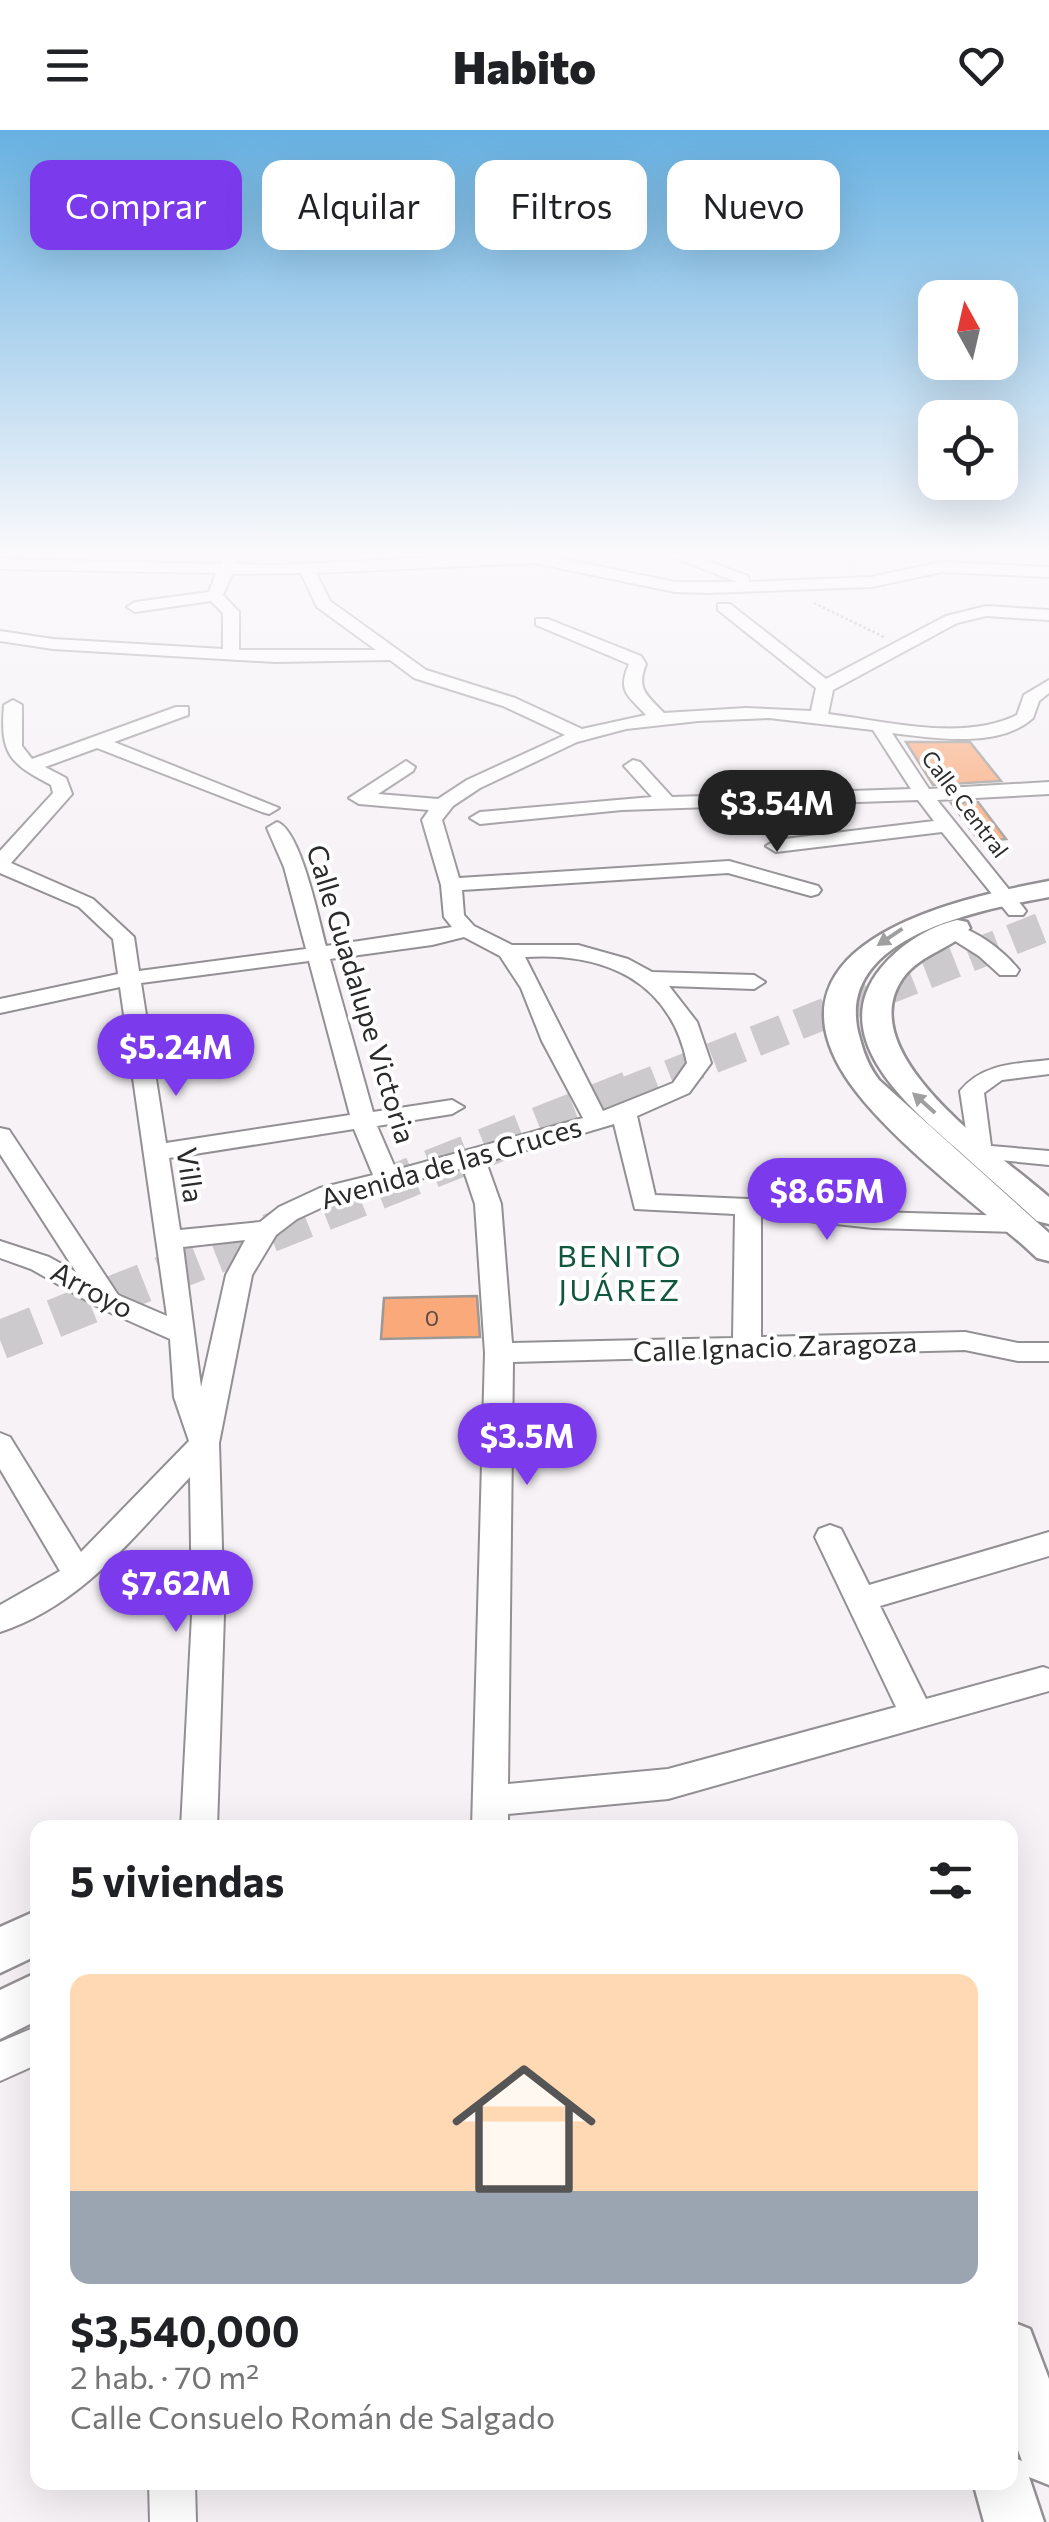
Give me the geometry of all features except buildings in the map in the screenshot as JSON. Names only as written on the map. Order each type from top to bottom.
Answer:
[{"type":"main road","points":[[1049,889],[950,930],[916,949],[884,979],[876,998],[876,1023],[894,1072],[1049,1214]]},
{"type":"main road","points":[[1049,906],[1010,904],[934,915],[881,942],[858,964],[846,986],[841,1009],[851,1060],[866,1084],[1049,1250]]},
{"type":"main road","points":[[0,2016],[30,1999]]},
{"type":"main road","points":[[1018,2372],[1049,2456]]},
{"type":"main road","points":[[1004,2490],[1014,2522]]},
{"type":"street","points":[[406,665],[420,674],[509,702],[580,735]]},
{"type":"street","points":[[638,665],[630,682],[632,689],[661,721]]},
{"type":"street","points":[[797,665],[826,687]]},
{"type":"street","points":[[819,716],[826,687],[866,665]]},
{"type":"street","points":[[467,930],[454,917],[451,886],[432,820],[440,806],[456,794],[580,735],[661,721],[766,713],[944,732],[1001,729],[1022,721],[1030,712],[1030,699],[1049,686]]},
{"type":"street","points":[[0,864],[63,794],[59,782],[29,766],[12,751],[8,737],[12,705]]},
{"type":"street","points":[[29,766],[182,711]]},
{"type":"street","name":"Calle Central","points":[[878,724],[926,798],[1010,904]]},
{"type":"street","name":"Calle Guadalupe Victoria","points":[[100,742],[273,818],[294,866],[364,1123],[386,1178]]},
{"type":"street","points":[[406,766],[359,798],[440,806]]},
{"type":"street","points":[[633,766],[666,801]]},
{"type":"street","points":[[480,818],[570,806],[926,798],[1049,788]]},
{"type":"street","points":[[776,846],[949,826]]},
{"type":"street","name":"Villa","points":[[0,864],[86,903],[107,918],[123,937],[183,1334],[188,1397],[204,1443]]},
{"type":"street","points":[[451,886],[729,867],[811,890]]},
{"type":"street","points":[[0,1006],[132,978],[467,930]]},
{"type":"street","name":"Avenida de las Cruces","points":[[204,1443],[239,1276],[247,1256],[268,1228],[288,1213],[329,1194],[597,1122],[554,1041],[532,988],[508,952],[467,930]]},
{"type":"street","points":[[950,930],[1008,970]]},
{"type":"street","points":[[508,952],[578,951],[599,956],[650,980],[683,1016],[696,1040],[699,1063],[681,1088],[597,1122]]},
{"type":"street","points":[[650,980],[754,982]]},
{"type":"street","points":[[1049,1067],[995,1074],[972,1091],[979,1152],[1049,1158]]},
{"type":"street","points":[[157,1152],[452,1107]]},
{"type":"street","points":[[624,1113],[644,1203],[748,1207],[873,1220],[1017,1224]]},
{"type":"street","points":[[0,1135],[110,1302]]},
{"type":"street","points":[[472,1158],[488,1204],[499,1353],[492,1814],[668,1784],[1043,1680]]},
{"type":"street","points":[[746,1350],[748,1207]]},
{"type":"street","points":[[169,1240],[268,1228]]},
{"type":"street","name":"Arroyo","points":[[0,1249],[40,1263],[110,1302],[183,1334]]},
{"type":"street","name":"Calle Ignacio Zaragoza","points":[[499,1353],[746,1350],[965,1341],[1018,1352],[1049,1352]]},
{"type":"street","points":[[0,1619],[36,1603],[78,1575],[204,1443]]},
{"type":"street","points":[[200,1820],[208,1615],[204,1443]]},
{"type":"street","points":[[0,1444],[78,1575]]},
{"type":"street","points":[[830,1537],[917,1715]]},
{"type":"street","points":[[862,1598],[1049,1544]]},
{"type":"street","points":[[0,2062],[30,2048]]},
{"type":"street","points":[[172,2490],[173,2522]]},
{"type":"tunnel","points":[[627,1092],[1049,925]]},
{"type":"tunnel","points":[[0,1340],[633,1089]]},
{"type":"district","name":"BENITO JUÁREZ","points":[[620,1274]]}]
